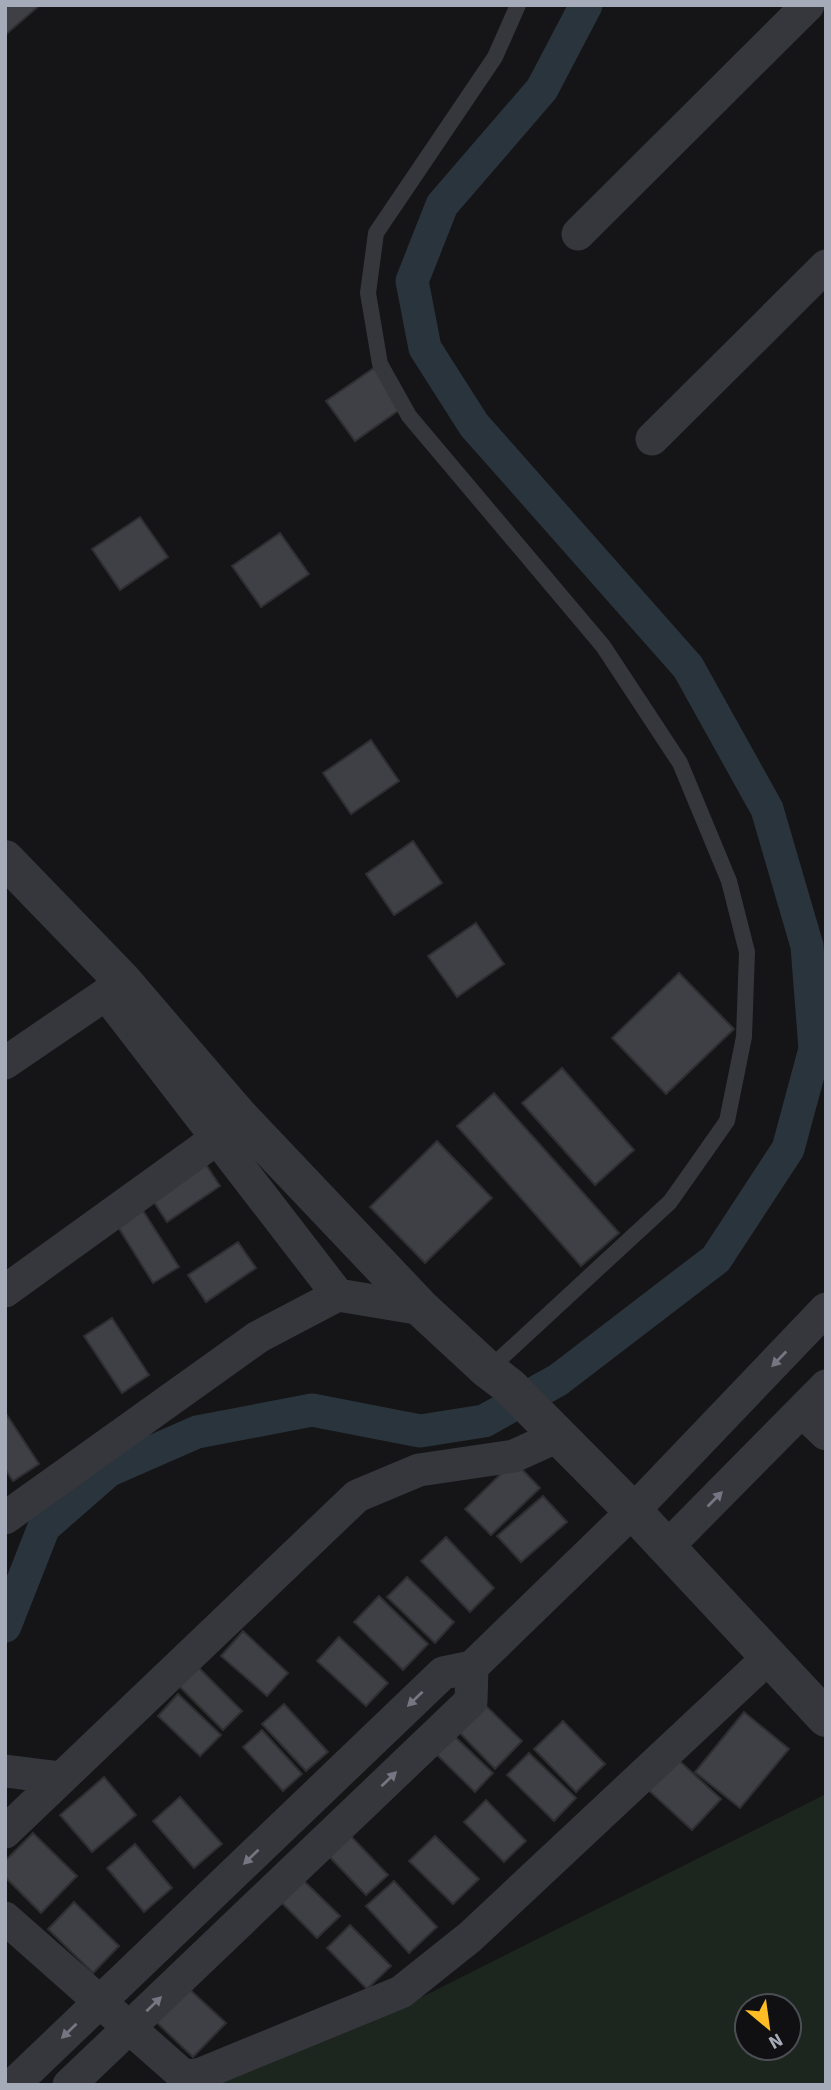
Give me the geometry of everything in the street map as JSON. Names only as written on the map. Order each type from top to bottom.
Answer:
[{"type":"street","points":[[578,234],[808,5]]},
{"type":"street","points":[[652,439],[826,265]]},
{"type":"street","points":[[5,859],[114,987],[227,1127],[338,1295]]},
{"type":"street","points":[[5,1063],[114,987]]},
{"type":"street","points":[[5,1291],[227,1127]]},
{"type":"street","points":[[227,1127],[499,1378],[633,1511],[826,1718]]},
{"type":"street","points":[[5,1518],[258,1338],[338,1295],[422,1309]]},
{"type":"street","points":[[13,2085],[443,1672],[472,1667],[633,1511],[826,1309]]},
{"type":"street","points":[[667,1547],[826,1386]]},
{"type":"street","points":[[802,1411],[826,1434]]},
{"type":"street","points":[[5,1832],[357,1496],[419,1470],[514,1456],[553,1432]]},
{"type":"street","points":[[5,1919],[185,2077],[201,2074],[401,1992],[470,1937],[769,1657]]},
{"type":"street","points":[[69,2085],[471,1700],[472,1667]]},
{"type":"street","points":[[5,1771],[61,1778]]},
{"type":"street","points":[[322,1788],[351,1815]]},
{"type":"lane","points":[[499,1378],[670,1202],[727,1121],[744,1037],[747,952],[729,881],[680,763],[603,646],[409,415],[380,364],[368,293],[376,233],[495,57],[518,5]]},
{"type":"shaded area","points":[[826,1794],[826,2085],[201,2085],[367,2012],[424,1996]]},
{"type":"building","points":[[5,5],[40,5],[5,35]]},
{"type":"building","points":[[374,368],[402,408],[355,441],[326,401]]},
{"type":"building","points":[[140,517],[168,557],[120,590],[92,549]]},
{"type":"building","points":[[280,533],[309,574],[261,607],[232,566]]},
{"type":"building","points":[[371,740],[399,781],[351,814],[323,773]]},
{"type":"building","points":[[413,841],[442,883],[394,915],[366,874]]},
{"type":"building","points":[[476,923],[504,964],[457,997],[428,956]]},
{"type":"building","points":[[679,973],[734,1029],[666,1094],[612,1038]]},
{"type":"building","points":[[562,1068],[634,1150],[595,1185],[522,1103]]},
{"type":"building","points":[[494,1093],[619,1233],[581,1266],[457,1126]]},
{"type":"building","points":[[437,1141],[492,1198],[425,1263],[370,1207]]},
{"type":"building","points":[[203,1160],[220,1186],[167,1222],[150,1196]]},
{"type":"building","points":[[140,1206],[179,1267],[153,1283],[115,1222]]},
{"type":"building","points":[[238,1242],[256,1268],[206,1302],[188,1275]]},
{"type":"building","points":[[112,1318],[149,1375],[122,1393],[84,1336]]},
{"type":"building","points":[[5,1412],[39,1464],[13,1481],[5,1469]]},
{"type":"building","points":[[514,1461],[540,1488],[491,1535],[465,1509]]},
{"type":"building","points":[[543,1496],[567,1522],[521,1562],[497,1536]]},
{"type":"building","points":[[446,1537],[494,1588],[470,1612],[421,1561]]},
{"type":"building","points":[[407,1577],[454,1622],[435,1643],[387,1597]]},
{"type":"building","points":[[379,1596],[428,1644],[403,1670],[354,1622]]},
{"type":"building","points":[[243,1631],[288,1673],[267,1696],[221,1656]]},
{"type":"building","points":[[339,1637],[388,1683],[366,1706],[317,1661]]},
{"type":"building","points":[[196,1665],[242,1711],[223,1730],[177,1684]]},
{"type":"building","points":[[178,1694],[221,1735],[200,1756],[158,1716]]},
{"type":"building","points":[[480,1700],[522,1741],[495,1769],[454,1727]]},
{"type":"building","points":[[284,1704],[328,1752],[306,1771],[262,1724]]},
{"type":"building","points":[[744,1712],[789,1749],[740,1808],[695,1772]]},
{"type":"building","points":[[563,1721],[605,1764],[576,1792],[534,1749]]},
{"type":"building","points":[[262,1730],[302,1774],[283,1791],[243,1747]]},
{"type":"building","points":[[449,1731],[493,1773],[475,1792],[431,1749]]},
{"type":"building","points":[[529,1753],[576,1798],[554,1821],[507,1775]]},
{"type":"building","points":[[673,1755],[721,1799],[692,1830],[644,1786]]},
{"type":"building","points":[[104,1777],[136,1815],[92,1852],[60,1815]]},
{"type":"building","points":[[180,1797],[222,1844],[194,1868],[153,1821]]},
{"type":"building","points":[[486,1800],[526,1841],[504,1862],[464,1822]]},
{"type":"building","points":[[346,1831],[388,1875],[366,1895],[324,1851]]},
{"type":"building","points":[[33,1833],[77,1876],[41,1913],[5,1877],[5,1861]]},
{"type":"building","points":[[435,1836],[479,1879],[453,1904],[409,1861]]},
{"type":"building","points":[[135,1844],[172,1888],[144,1912],[107,1868]]},
{"type":"building","points":[[300,1877],[340,1916],[317,1938],[278,1899]]},
{"type":"building","points":[[394,1881],[437,1927],[409,1953],[366,1906]]},
{"type":"building","points":[[74,1902],[119,1946],[93,1973],[48,1929]]},
{"type":"building","points":[[350,1925],[391,1966],[367,1989],[327,1948]]},
{"type":"building","points":[[186,1986],[226,2023],[193,2057],[154,2020]]},
{"type":"waterway","points":[[5,1626],[44,1527],[108,1471],[197,1432],[312,1410],[420,1431],[484,1421],[558,1380],[716,1259],[788,1149],[815,1049],[807,946],[767,809],[688,667],[474,425],[425,348],[412,281],[442,205],[542,89],[586,5]]}]
